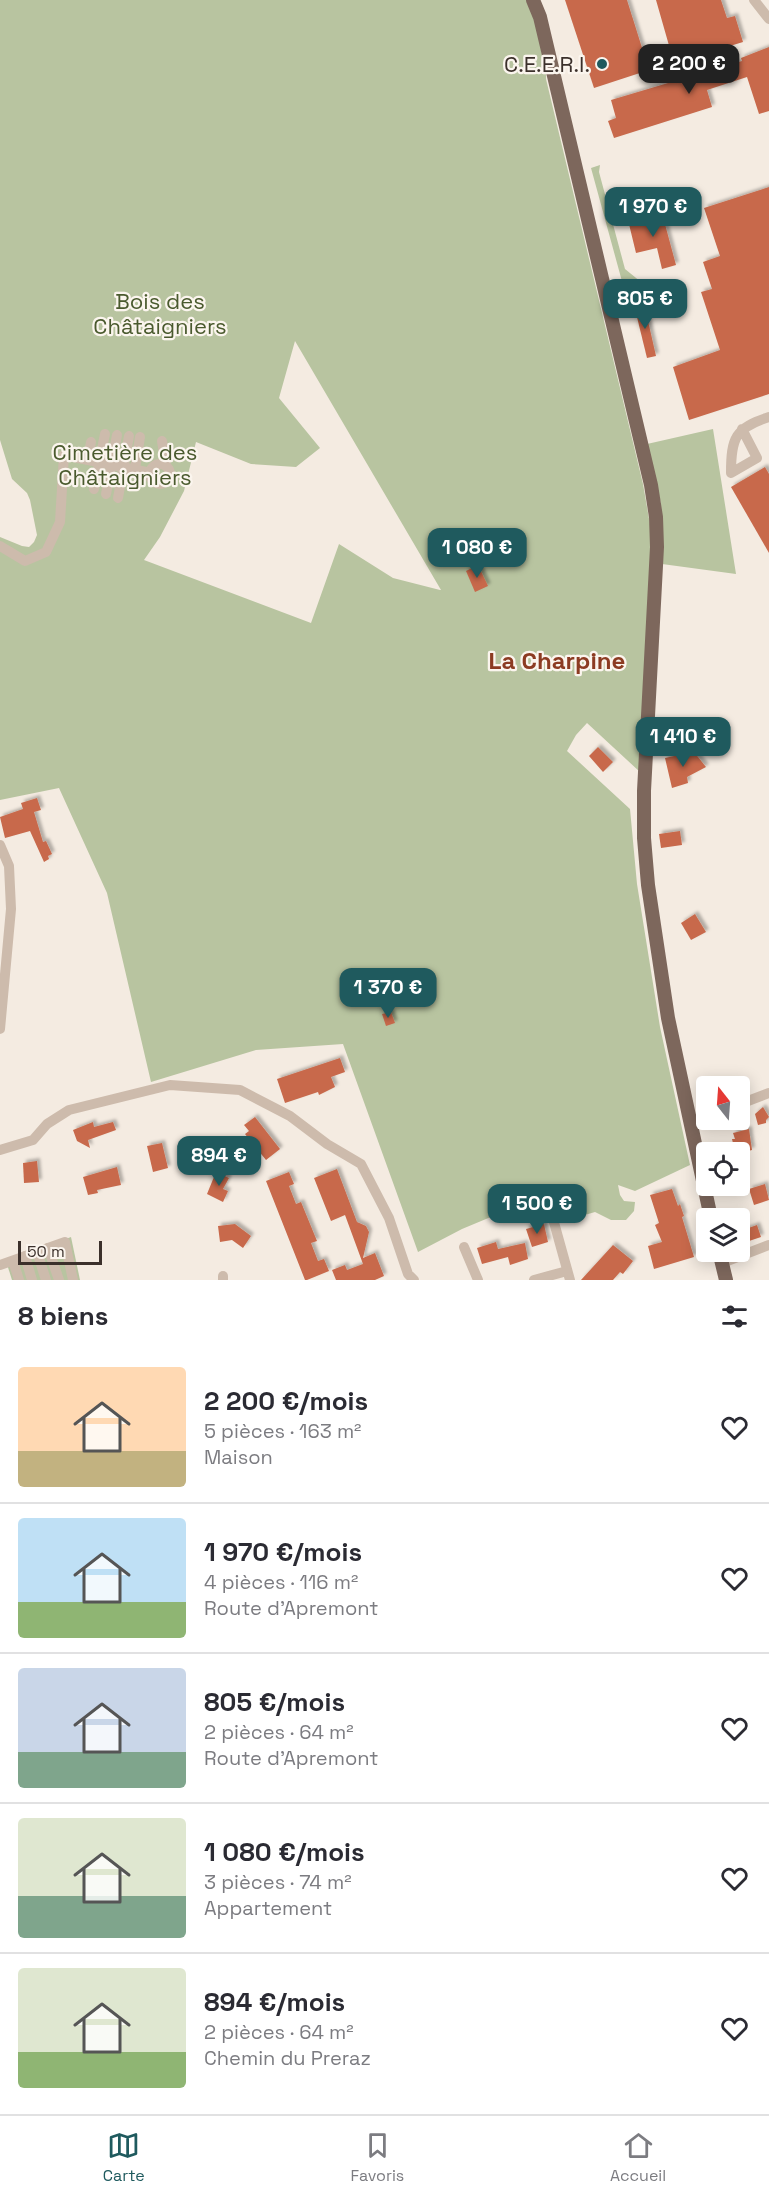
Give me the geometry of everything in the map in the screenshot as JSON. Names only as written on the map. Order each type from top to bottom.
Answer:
[{"type":"main road","points":[[533,0],[540,17],[651,485],[656,517],[657,547],[644,838],[652,917],[668,1018],[709,1208]]},
{"type":"main road","points":[[722,1262],[726,1280]]},
{"type":"street","points":[[754,0],[769,19]]},
{"type":"street","points":[[742,429],[753,422],[769,417]]},
{"type":"street","points":[[94,489],[105,434]]},
{"type":"street","points":[[106,494],[112,464],[129,436],[129,468],[118,498]]},
{"type":"street","points":[[151,473],[155,483],[163,484],[170,476],[162,441]]},
{"type":"street","points":[[88,459],[91,442]]},
{"type":"street","points":[[0,546],[25,561],[39,557],[46,552],[60,522],[64,455],[151,473]]},
{"type":"street","points":[[151,473],[155,466],[166,466]]},
{"type":"street","points":[[0,845],[9,866],[11,909],[0,1029]]},
{"type":"street","points":[[0,1150],[33,1140],[47,1124],[69,1110],[80,1107],[170,1085],[240,1090],[290,1116],[327,1144],[361,1164],[389,1218],[408,1274],[414,1280]]},
{"type":"street","points":[[750,1100],[769,1093]]},
{"type":"street","points":[[690,1122],[696,1120]]},
{"type":"street","points":[[534,1280],[569,1275],[550,1208]]},
{"type":"street","points":[[53,1254],[65,1242],[73,1280]]},
{"type":"street","points":[[750,1250],[769,1245]]},
{"type":"street","points":[[464,1247],[478,1280]]},
{"type":"street","points":[[19,1280],[7,1263],[37,1252],[53,1254]]},
{"type":"street","points":[[37,1252],[45,1280]]},
{"type":"street","points":[[53,1254],[58,1273]]},
{"type":"street","points":[[26,1256],[32,1280]]},
{"type":"green space","points":[[0,0],[540,0],[547,17],[546,79],[643,484],[652,536],[640,772],[587,723],[576,735],[567,751],[630,809],[637,884],[660,1027],[690,1165],[635,1191],[618,1185],[624,1201],[635,1202],[634,1211],[626,1220],[611,1220],[595,1212],[561,1222],[556,1203],[548,1193],[462,1229],[418,1252],[343,1044],[256,1050],[151,1082],[107,893],[59,788],[0,800],[0,537],[29,547],[37,535],[30,500],[27,493],[12,479],[0,440]],"holes":[[[295,341],[441,590],[393,578],[339,544],[311,623],[144,560],[160,537],[184,491],[196,442],[251,464],[296,467],[320,448],[279,398]]]},
{"type":"green space","points":[[600,165],[599,172],[625,269],[641,282],[623,285],[591,168]]},
{"type":"green space","points":[[713,429],[736,574],[662,564],[661,504],[647,444]]},
{"type":"green space","points":[[71,1237],[80,1280],[12,1280],[6,1261]]},
{"type":"building","points":[[565,0],[627,0],[649,70],[594,88]]},
{"type":"building","points":[[656,0],[721,0],[727,18],[735,16],[743,42],[674,63]]},
{"type":"building","points":[[769,47],[769,111],[759,114],[747,77],[707,90],[712,107],[614,138],[608,121],[616,118],[611,100],[742,61],[741,58]]},
{"type":"building","points":[[769,187],[769,394],[689,420],[673,367],[720,350],[701,292],[712,289],[703,262],[720,256],[704,208]]},
{"type":"building","points":[[662,213],[676,265],[662,269],[657,248],[636,253],[628,220]]},
{"type":"building","points":[[644,303],[656,356],[647,358],[634,305]]},
{"type":"building","points":[[765,467],[769,474],[769,553],[731,487]]},
{"type":"building","points":[[478,565],[488,586],[475,592],[466,571]]},
{"type":"building","points":[[598,747],[613,762],[603,772],[589,756]]},
{"type":"building","points":[[694,752],[706,767],[687,777],[688,783],[672,788],[665,758],[679,755],[680,760]]},
{"type":"building","points":[[37,798],[41,810],[34,812],[43,842],[46,841],[52,854],[44,862],[30,831],[5,838],[0,817],[23,809],[21,803]]},
{"type":"building","points":[[680,831],[682,845],[661,848],[659,834]]},
{"type":"building","points":[[695,914],[706,932],[691,940],[681,923]]},
{"type":"building","points":[[391,1012],[395,1023],[386,1026],[382,1014]]},
{"type":"building","points":[[340,1058],[345,1072],[331,1077],[335,1087],[319,1095],[318,1092],[285,1103],[277,1079]]},
{"type":"building","points":[[763,1107],[769,1117],[766,1123],[758,1125],[755,1114]]},
{"type":"building","points":[[255,1117],[280,1149],[266,1160],[245,1134],[249,1131],[244,1125]]},
{"type":"building","points":[[93,1122],[94,1127],[113,1122],[116,1130],[88,1140],[90,1148],[77,1141],[73,1130]]},
{"type":"building","points":[[749,1130],[752,1150],[750,1150],[750,1142],[733,1142],[732,1139],[735,1139],[733,1133]]},
{"type":"building","points":[[162,1143],[168,1168],[153,1172],[147,1146]]},
{"type":"building","points":[[37,1161],[39,1182],[24,1183],[23,1163]]},
{"type":"building","points":[[117,1167],[121,1185],[97,1190],[98,1193],[88,1195],[83,1177]]},
{"type":"building","points":[[337,1169],[357,1222],[366,1226],[369,1232],[363,1258],[375,1253],[384,1276],[375,1280],[336,1280],[332,1270],[345,1265],[347,1270],[363,1264],[345,1215],[331,1221],[314,1178]]},
{"type":"building","points":[[216,1172],[229,1178],[223,1189],[228,1191],[223,1202],[207,1194]]},
{"type":"building","points":[[289,1172],[294,1184],[289,1186],[296,1204],[301,1202],[317,1241],[311,1243],[318,1261],[324,1259],[329,1271],[307,1280],[305,1280],[266,1181]]},
{"type":"building","points":[[765,1184],[769,1200],[754,1205],[750,1189]]},
{"type":"building","points":[[672,1189],[684,1216],[682,1217],[694,1257],[654,1269],[648,1246],[662,1242],[655,1225],[659,1223],[650,1195]]},
{"type":"building","points":[[235,1224],[251,1236],[243,1248],[232,1240],[220,1242],[218,1226]]},
{"type":"building","points":[[544,1224],[548,1242],[532,1247],[526,1229]]},
{"type":"building","points":[[757,1225],[761,1237],[750,1241],[750,1227]]},
{"type":"building","points":[[496,1242],[498,1249],[525,1243],[528,1259],[510,1265],[508,1257],[482,1264],[477,1248]]},
{"type":"building","points":[[613,1245],[633,1261],[623,1274],[620,1272],[613,1280],[581,1280]]},
{"type":"place","name":"C.E.E.R.I.","points":[[602,64]]},
{"type":"district","name":"La Charpine","points":[[557,660]]},
{"type":"park label","name":"Bois des Châtaigniers","points":[[160,314]]},
{"type":"park label","name":"Cimetière des Châtaigniers","points":[[125,464]]}]
